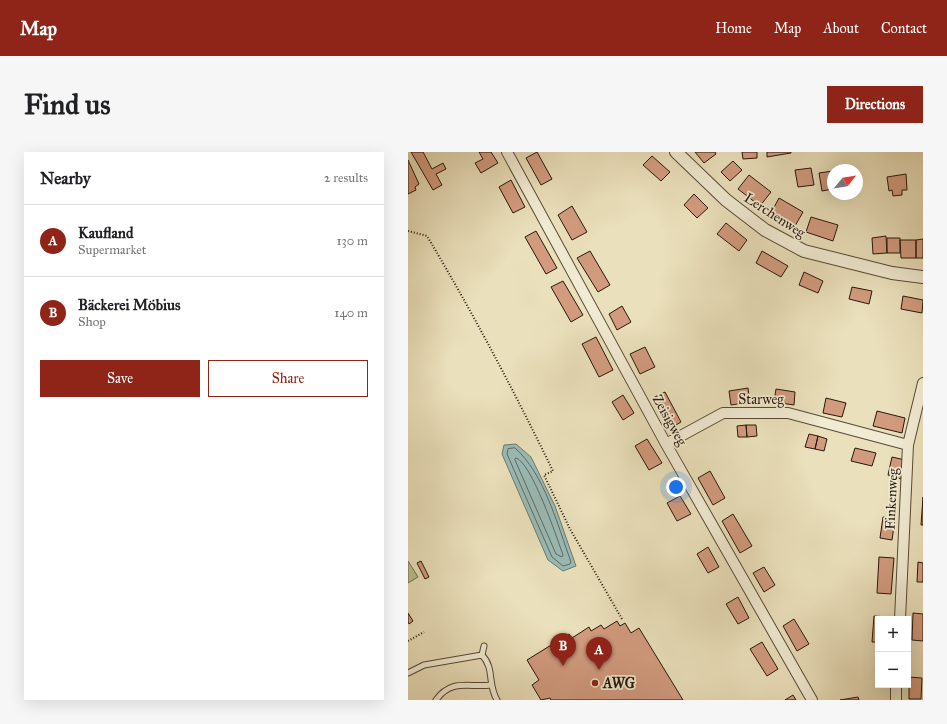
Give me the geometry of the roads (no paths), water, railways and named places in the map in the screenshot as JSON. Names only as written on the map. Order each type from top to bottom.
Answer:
[{"type":"street","name":"Zeisigweg","points":[[507,152],[666,444],[812,700]]},
{"type":"street","name":"Lerchenweg","points":[[676,152],[726,200],[765,230],[804,251],[892,273],[923,277]]},
{"type":"street","name":"Finkenweg","points":[[900,616],[908,446],[923,383]]},
{"type":"street","name":"Starweg","points":[[666,444],[723,413],[788,413],[908,446]]},
{"type":"street","points":[[896,688],[896,700]]},
{"type":"lane","points":[[484,646],[482,655],[490,668],[492,691],[497,700]]},
{"type":"lane","points":[[408,673],[424,665],[482,655]]},
{"type":"lane","points":[[436,700],[448,688],[465,684],[480,687],[491,685]]},
{"type":"water","points":[[516,444],[531,457],[555,506],[576,566],[563,571],[548,560],[502,454],[504,445]]},
{"type":"place","name":"Bäckerei Möbius","points":[[563,666]]},
{"type":"place","name":"Kaufland","points":[[599,670]]},
{"type":"place","name":"AWG","points":[[595,683]]}]
